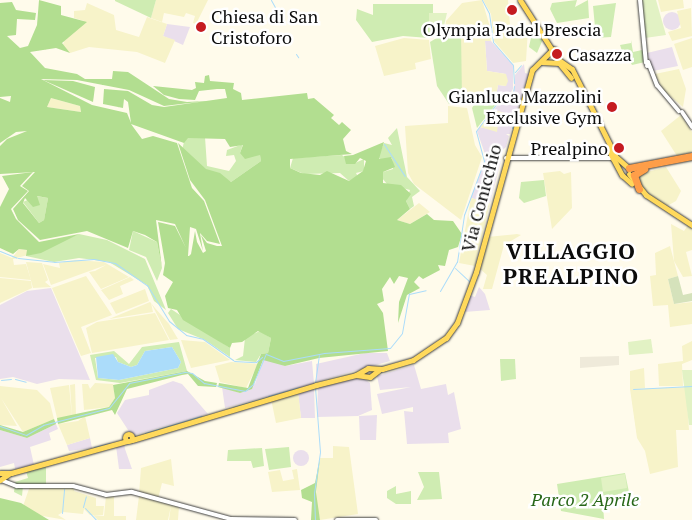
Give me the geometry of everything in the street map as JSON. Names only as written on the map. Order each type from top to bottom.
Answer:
[{"type":"highway","points":[[627,171],[692,157]]},
{"type":"highway","points":[[640,189],[634,180],[635,173],[692,157]]},
{"type":"highway","points":[[627,171],[657,166]]},
{"type":"main road","points":[[521,0],[551,48],[552,58],[569,70],[622,175],[647,199],[692,225]]},
{"type":"main road","name":"Via Conicchio","points":[[3,477],[129,438],[382,369],[422,356],[455,328],[476,270],[530,74],[540,63],[552,58]]},
{"type":"main road","points":[[612,157],[627,171],[640,189],[671,212]]},
{"type":"main road","points":[[627,171],[632,184]]},
{"type":"street","points":[[640,0],[647,63],[650,71],[674,106],[692,127]]},
{"type":"street","points":[[510,145],[520,157]]},
{"type":"street","points":[[506,158],[612,157]]},
{"type":"street","points":[[3,477],[17,486],[71,485],[106,495],[132,492],[228,518],[295,520]]},
{"type":"street","points":[[337,520],[376,520]]},
{"type":"shaded area","points":[[156,0],[208,0],[196,24],[193,23],[195,16],[186,13],[184,17],[164,13],[162,22],[151,18]]},
{"type":"shaded area","points":[[482,0],[490,27],[491,41],[485,41],[487,71],[506,74],[508,81],[506,86],[498,85],[496,96],[479,93],[460,104],[461,33],[445,33],[446,21],[462,3]]},
{"type":"shaded area","points":[[483,0],[508,0],[511,37],[517,36],[517,30],[528,29],[526,61],[513,63],[494,41],[491,14]]},
{"type":"shaded area","points":[[658,0],[683,0],[684,8],[661,12]]},
{"type":"shaded area","points":[[87,3],[114,15],[116,30],[139,37],[147,17],[167,24],[163,36],[175,40],[165,63],[137,52],[89,47],[70,53],[62,47],[65,39],[84,21],[74,18],[74,11],[85,10]]},
{"type":"shaded area","points":[[691,8],[692,36],[672,41],[668,32],[681,28],[677,11]]},
{"type":"shaded area","points":[[672,12],[678,15],[681,21],[678,27],[672,30],[666,27],[663,21],[666,15]]},
{"type":"shaded area","points":[[167,24],[190,27],[183,45],[163,36]]},
{"type":"shaded area","points":[[404,38],[429,40],[431,59],[415,63],[416,69],[384,76],[375,46]]},
{"type":"shaded area","points":[[692,38],[692,67],[683,70],[674,44]]},
{"type":"shaded area","points":[[485,41],[491,41],[513,65],[513,89],[509,95],[496,96],[498,85],[506,86],[506,74],[487,71]]},
{"type":"shaded area","points":[[672,47],[678,66],[653,71],[647,53]]},
{"type":"shaded area","points":[[524,64],[525,73],[529,74],[515,116],[494,110],[500,101],[514,93],[515,75]]},
{"type":"shaded area","points":[[679,69],[686,89],[683,107],[663,90],[655,74]]},
{"type":"shaded area","points":[[51,98],[80,106],[81,112],[47,107]]},
{"type":"shaded area","points":[[448,106],[467,108],[475,145],[482,157],[461,220],[414,184],[408,173],[405,126],[448,123]]},
{"type":"shaded area","points":[[494,110],[515,116],[512,126],[498,124],[497,132],[480,127]]},
{"type":"shaded area","points":[[681,115],[692,132],[692,152],[677,156],[661,131]]},
{"type":"shaded area","points":[[497,124],[512,126],[510,134],[506,134],[509,136],[506,147],[498,154],[485,154],[477,131],[480,127],[497,131]]},
{"type":"shaded area","points":[[486,158],[501,161],[490,203],[471,198]]},
{"type":"shaded area","points":[[666,167],[681,191],[676,201],[667,206],[645,191],[636,175]]},
{"type":"shaded area","points":[[560,171],[564,174],[571,172],[572,208],[552,229],[543,173]]},
{"type":"shaded area","points":[[471,198],[490,203],[475,266],[459,263]]},
{"type":"shaded area","points":[[419,203],[430,212],[410,224],[397,220]]},
{"type":"shaded area","points":[[671,224],[684,231],[688,225],[692,228],[692,250],[686,252],[692,276],[683,277],[674,261]]},
{"type":"shaded area","points":[[521,235],[504,245],[492,289],[483,289],[487,275],[479,268],[487,237]]},
{"type":"shaded area","points":[[670,246],[678,276],[668,279],[674,304],[692,302],[692,324],[670,327],[668,305],[653,306],[650,276],[656,275],[655,253]]},
{"type":"shaded area","points":[[19,249],[28,250],[28,255],[13,259],[14,265],[26,264],[31,280],[0,277],[0,253],[12,258]]},
{"type":"shaded area","points":[[75,260],[104,262],[129,277],[101,289],[89,272],[106,265],[51,285],[43,264],[60,268],[59,263]]},
{"type":"shaded area","points":[[26,262],[42,263],[48,280],[45,282],[51,287],[33,288]]},
{"type":"shaded area","points":[[86,276],[112,315],[81,327],[91,353],[81,356],[52,288]]},
{"type":"shaded area","points":[[130,277],[134,280],[120,286],[123,294],[109,300],[101,290]]},
{"type":"shaded area","points":[[0,278],[31,281],[32,288],[0,303]]},
{"type":"shaded area","points":[[479,287],[485,294],[490,310],[464,312],[469,295],[475,297]]},
{"type":"shaded area","points":[[51,288],[90,380],[59,379],[37,384],[13,377],[0,379],[0,305],[27,291]]},
{"type":"shaded area","points":[[145,289],[149,301],[116,314],[110,303]]},
{"type":"shaded area","points":[[150,302],[153,312],[109,319]]},
{"type":"shaded area","points":[[151,303],[169,324],[178,339],[170,340]]},
{"type":"shaded area","points":[[155,313],[169,340],[92,353],[86,328],[97,322]]},
{"type":"shaded area","points":[[181,340],[205,342],[230,360],[191,368]]},
{"type":"shaded area","points":[[692,341],[692,360],[682,364],[683,386],[659,386],[658,364],[683,361],[682,346]]},
{"type":"shaded area","points":[[365,353],[387,353],[390,361],[316,382],[316,364]]},
{"type":"shaded area","points":[[619,356],[619,365],[580,368],[580,357]]},
{"type":"shaded area","points":[[270,359],[285,366],[312,361],[314,384],[225,408],[222,387],[240,393],[255,384],[263,360]]},
{"type":"shaded area","points":[[231,362],[258,364],[246,388],[220,382],[215,366]]},
{"type":"shaded area","points":[[414,365],[421,389],[446,384],[448,395],[454,392],[461,429],[448,433],[449,443],[407,444],[404,411],[413,412],[413,407],[382,414],[377,394],[411,387],[380,390],[377,376]]},
{"type":"shaded area","points":[[644,368],[645,388],[635,389],[686,387],[689,430],[676,430],[678,467],[650,474],[645,451],[637,438],[630,389],[630,371]]},
{"type":"shaded area","points":[[360,376],[370,383],[372,410],[358,416],[317,417],[318,387]]},
{"type":"shaded area","points":[[173,381],[182,384],[208,414],[135,435],[130,433],[117,413],[125,400],[149,395],[149,390]]},
{"type":"shaded area","points":[[95,383],[113,384],[115,398],[109,407],[84,410],[82,384],[88,384],[90,389]]},
{"type":"shaded area","points":[[75,384],[76,415],[73,418],[57,418],[50,388],[69,385],[72,417],[70,385]]},
{"type":"shaded area","points":[[0,386],[37,390],[50,403],[54,419],[23,432],[1,398],[17,426],[0,425]]},
{"type":"shaded area","points":[[314,388],[315,418],[301,418],[298,394]]},
{"type":"shaded area","points":[[298,391],[301,418],[276,423],[271,399]]},
{"type":"shaded area","points":[[377,415],[376,440],[360,440],[359,416]]},
{"type":"shaded area","points":[[85,416],[90,438],[67,445],[58,424],[78,421]]},
{"type":"shaded area","points":[[56,424],[58,429],[49,433],[51,440],[30,447],[34,465],[15,469],[14,463],[0,467],[0,430],[27,438]]},
{"type":"shaded area","points":[[90,438],[92,448],[69,451],[67,445]]},
{"type":"shaded area","points":[[124,443],[132,469],[119,469],[116,446]]},
{"type":"shaded area","points":[[333,446],[349,447],[358,514],[320,520],[316,503],[317,471],[320,458],[333,458]]},
{"type":"shaded area","points":[[298,450],[304,450],[309,455],[307,464],[298,466],[293,461],[293,455]]},
{"type":"shaded area","points":[[171,459],[174,486],[162,483],[158,499],[139,494],[141,468]]},
{"type":"shaded area","points":[[297,469],[300,490],[272,492],[268,472],[280,470],[283,481],[294,479],[292,470]]},
{"type":"shaded area","points":[[30,486],[75,487],[74,491],[96,498],[96,506],[104,506],[103,515],[90,515],[84,509],[83,514],[63,512],[58,515],[66,520],[37,515],[23,506]]},
{"type":"shaded area","points":[[106,496],[114,496],[114,516],[126,516],[126,520],[98,520],[93,515],[104,516]]},
{"type":"shaded area","points":[[139,496],[179,506],[178,520],[169,520],[171,506],[168,520],[136,520]]},
{"type":"green space","points":[[39,0],[61,6],[61,15],[87,22],[62,43],[70,53],[56,48],[30,52],[45,68],[77,74],[85,79],[112,79],[113,71],[128,72],[169,99],[187,102],[227,98],[225,89],[217,89],[199,91],[195,100],[179,99],[164,95],[153,86],[192,90],[196,88],[195,82],[204,83],[205,76],[209,75],[210,81],[234,83],[233,89],[241,93],[242,100],[307,93],[308,99],[314,98],[334,115],[331,118],[339,125],[342,122],[351,130],[343,139],[346,151],[352,154],[290,159],[290,168],[301,173],[320,175],[327,171],[349,181],[363,171],[366,161],[360,158],[355,164],[346,164],[344,156],[353,155],[384,142],[379,159],[391,157],[395,167],[383,172],[383,183],[401,185],[411,194],[406,201],[410,209],[397,220],[410,224],[427,214],[434,220],[453,221],[462,234],[458,247],[449,250],[445,266],[438,265],[440,270],[423,279],[419,276],[414,282],[420,288],[407,295],[398,323],[399,302],[408,278],[399,276],[394,284],[390,277],[382,289],[384,301],[377,304],[383,313],[388,351],[319,358],[285,366],[263,360],[252,389],[240,393],[218,387],[219,383],[248,388],[261,354],[268,353],[271,338],[258,331],[242,342],[232,343],[230,348],[183,320],[177,310],[168,308],[165,296],[173,282],[163,275],[165,263],[158,222],[175,226],[186,248],[175,224],[156,220],[162,268],[157,242],[133,231],[128,248],[87,231],[40,240],[18,220],[13,209],[29,191],[22,186],[35,172],[0,174],[0,146],[7,139],[27,131],[16,132],[0,143],[0,98],[10,102],[11,96],[0,97],[0,3],[12,2],[16,10],[36,13],[35,20],[17,19],[16,35],[7,36],[20,48],[28,46],[37,25]],"holes":[[[41,79],[77,80],[129,90],[164,106],[206,101],[164,107],[152,105],[128,91],[104,89],[103,104],[123,108],[124,99],[128,102],[131,123],[127,113],[92,105]],[[51,98],[80,106],[81,112],[47,107]],[[131,124],[184,143],[188,138],[225,139],[230,147],[243,145],[240,153],[245,159],[260,155],[261,161],[231,182],[220,173],[206,169],[178,143],[190,180],[205,200],[222,246],[207,243],[201,235],[206,251],[203,253],[197,242],[195,231],[191,254],[188,256],[190,227],[196,229],[203,251],[200,233],[207,241],[220,244],[204,201],[192,188],[177,143],[153,136],[142,139]],[[37,196],[48,198],[44,220],[39,223],[23,203],[25,198],[33,207],[40,205]]]},
{"type":"green space","points":[[115,0],[156,0],[151,18],[115,1]]},
{"type":"green space","points":[[577,0],[575,7],[588,0],[589,18],[557,23],[550,9],[552,3]]},
{"type":"green space","points":[[642,0],[656,0],[666,35],[645,38]]},
{"type":"green space","points":[[616,3],[611,37],[596,38],[593,6]]},
{"type":"green space","points":[[373,4],[433,4],[433,13],[429,14],[429,38],[403,36],[372,42],[356,20],[357,9],[373,15]]},
{"type":"green space","points":[[429,13],[447,13],[442,34],[429,38]]},
{"type":"green space","points":[[534,24],[543,39],[537,53],[529,47]]},
{"type":"green space","points":[[461,32],[462,100],[460,104],[449,104],[437,86],[430,42],[445,33]]},
{"type":"green space","points":[[631,40],[633,52],[642,50],[641,41],[645,62],[632,65],[628,58],[615,61],[624,57],[620,45],[631,43]]},
{"type":"green space","points":[[43,80],[73,81],[95,87],[93,102]]},
{"type":"green space","points":[[480,95],[502,97],[477,128],[472,108]]},
{"type":"green space","points":[[397,128],[407,177],[420,191],[412,197],[414,206],[410,209],[406,201],[410,190],[387,184],[382,178],[383,172],[393,169],[392,158],[382,161],[378,157],[384,143],[392,145],[388,138]]},
{"type":"green space","points":[[205,137],[207,166],[229,171],[236,161],[234,155],[226,156],[227,150],[243,144],[240,153],[260,154],[261,161],[231,182],[205,169],[182,150],[185,138]]},
{"type":"green space","points":[[342,155],[353,164],[364,159],[364,171],[356,173],[358,177],[349,181],[340,173],[304,174],[290,168],[293,158]]},
{"type":"green space","points":[[33,172],[20,186],[28,191],[11,209],[16,219],[39,242],[79,234],[41,253],[26,256],[27,250],[19,249],[13,254],[0,248],[0,207],[9,189],[2,176]]},
{"type":"green space","points":[[544,180],[546,196],[524,203],[519,198],[521,182]]},
{"type":"green space","points":[[36,196],[48,198],[44,220],[39,223],[23,202]]},
{"type":"green space","points":[[133,231],[157,242],[162,268],[157,281],[146,257],[129,250]]},
{"type":"green space","points":[[79,234],[107,240],[145,259],[166,310],[154,301],[147,285],[109,262],[79,258],[54,262],[26,256]]},
{"type":"green space","points":[[678,276],[683,295],[692,293],[692,301],[674,304],[668,279]]},
{"type":"green space","points":[[171,309],[230,348],[230,357],[205,340],[178,329],[168,313]]},
{"type":"green space","points":[[260,331],[271,338],[268,353],[261,354],[256,362],[235,360],[243,356],[245,338]]},
{"type":"green space","points":[[651,339],[653,353],[629,355],[628,342]]},
{"type":"green space","points":[[179,342],[187,371],[120,383],[96,380],[90,355],[114,351],[129,364],[142,347]],"holes":[[[172,347],[181,362],[178,368],[119,380],[98,378],[95,358],[116,357],[118,362],[131,367],[137,365],[145,351]]]},
{"type":"green space","points":[[500,359],[515,359],[516,379],[501,381]]},
{"type":"green space","points":[[682,370],[692,370],[692,425],[689,425]]},
{"type":"green space","points":[[187,371],[205,381],[217,383],[216,387],[198,386],[188,374],[182,375],[127,389],[115,415],[112,410],[58,424],[57,418],[109,407],[115,398],[113,385]]},
{"type":"green space","points":[[54,419],[56,424],[27,438],[0,430],[0,425],[23,432]]},
{"type":"green space","points":[[289,447],[291,467],[269,470],[265,449]]},
{"type":"green space","points":[[262,448],[264,466],[253,468],[251,461],[227,461],[228,450]]},
{"type":"green space","points":[[320,458],[316,492],[320,520],[311,520],[312,502],[302,498],[301,490],[315,483]]},
{"type":"green space","points":[[46,466],[46,485],[23,486],[22,496],[14,492],[15,482],[28,478],[26,471]]},
{"type":"green space","points":[[418,472],[439,472],[442,499],[417,500],[424,487]]},
{"type":"green space","name":"Parco 2 Aprile","points":[[625,473],[629,492],[618,494],[619,502],[603,504],[604,519],[561,511],[557,484]]},
{"type":"green space","points":[[625,474],[627,488],[603,492],[601,478]]},
{"type":"green space","points":[[396,486],[396,494],[411,491],[411,504],[396,504],[387,498],[387,491]]},
{"type":"green space","points":[[0,498],[21,503],[49,520],[0,520]]},
{"type":"water","points":[[172,347],[181,362],[178,368],[119,380],[98,378],[96,357],[113,354],[118,362],[131,367],[137,365],[145,351]]},
{"type":"waterway","points":[[271,0],[283,22]]},
{"type":"waterway","points":[[482,0],[489,13],[493,42],[513,65],[514,83]]},
{"type":"waterway","points":[[515,72],[521,65]]},
{"type":"waterway","points":[[440,291],[457,262],[464,215],[484,161],[476,131],[500,99],[513,93],[514,86]]},
{"type":"waterway","points":[[512,128],[516,116]]},
{"type":"waterway","points":[[384,144],[405,176]]},
{"type":"waterway","points":[[0,251],[17,258]]},
{"type":"waterway","points":[[18,258],[54,262],[94,259],[115,263],[147,285],[169,321],[186,335],[203,339],[233,360]]},
{"type":"waterway","points":[[455,268],[470,282]]},
{"type":"waterway","points":[[0,426],[26,435],[43,425],[109,408],[129,383],[185,372],[192,373],[204,383],[245,391],[253,384],[266,354],[283,361],[324,353],[390,348],[402,333],[409,294],[426,290]]},
{"type":"waterway","points":[[315,383],[319,355]]},
{"type":"waterway","points":[[234,361],[256,362],[262,357]]},
{"type":"waterway","points":[[1,380],[11,379]]},
{"type":"waterway","points":[[15,379],[26,382]]},
{"type":"waterway","points":[[633,389],[692,386]]},
{"type":"waterway","points":[[268,396],[299,387]]},
{"type":"waterway","points":[[315,387],[320,452],[314,493],[315,520]]},
{"type":"waterway","points":[[233,407],[267,397]]},
{"type":"waterway","points":[[145,433],[201,416]]},
{"type":"waterway","points":[[94,447],[109,443]]},
{"type":"waterway","points":[[62,513],[64,489]]},
{"type":"waterway","points":[[83,507],[86,496]]},
{"type":"waterway","points":[[85,508],[96,520]]},
{"type":"place","name":"Olympia Padel Brescia","points":[[512,10]]},
{"type":"place","name":"Chiesa di San Cristoforo","points":[[201,27]]},
{"type":"place","name":"Casazza","points":[[557,54]]},
{"type":"place","name":"Gianluca Mazzolini Exclusive Gym","points":[[612,107]]},
{"type":"place","name":"Prealpino","points":[[619,148]]},
{"type":"district","name":"VILLAGGIO PREALPINO","points":[[571,262]]}]
